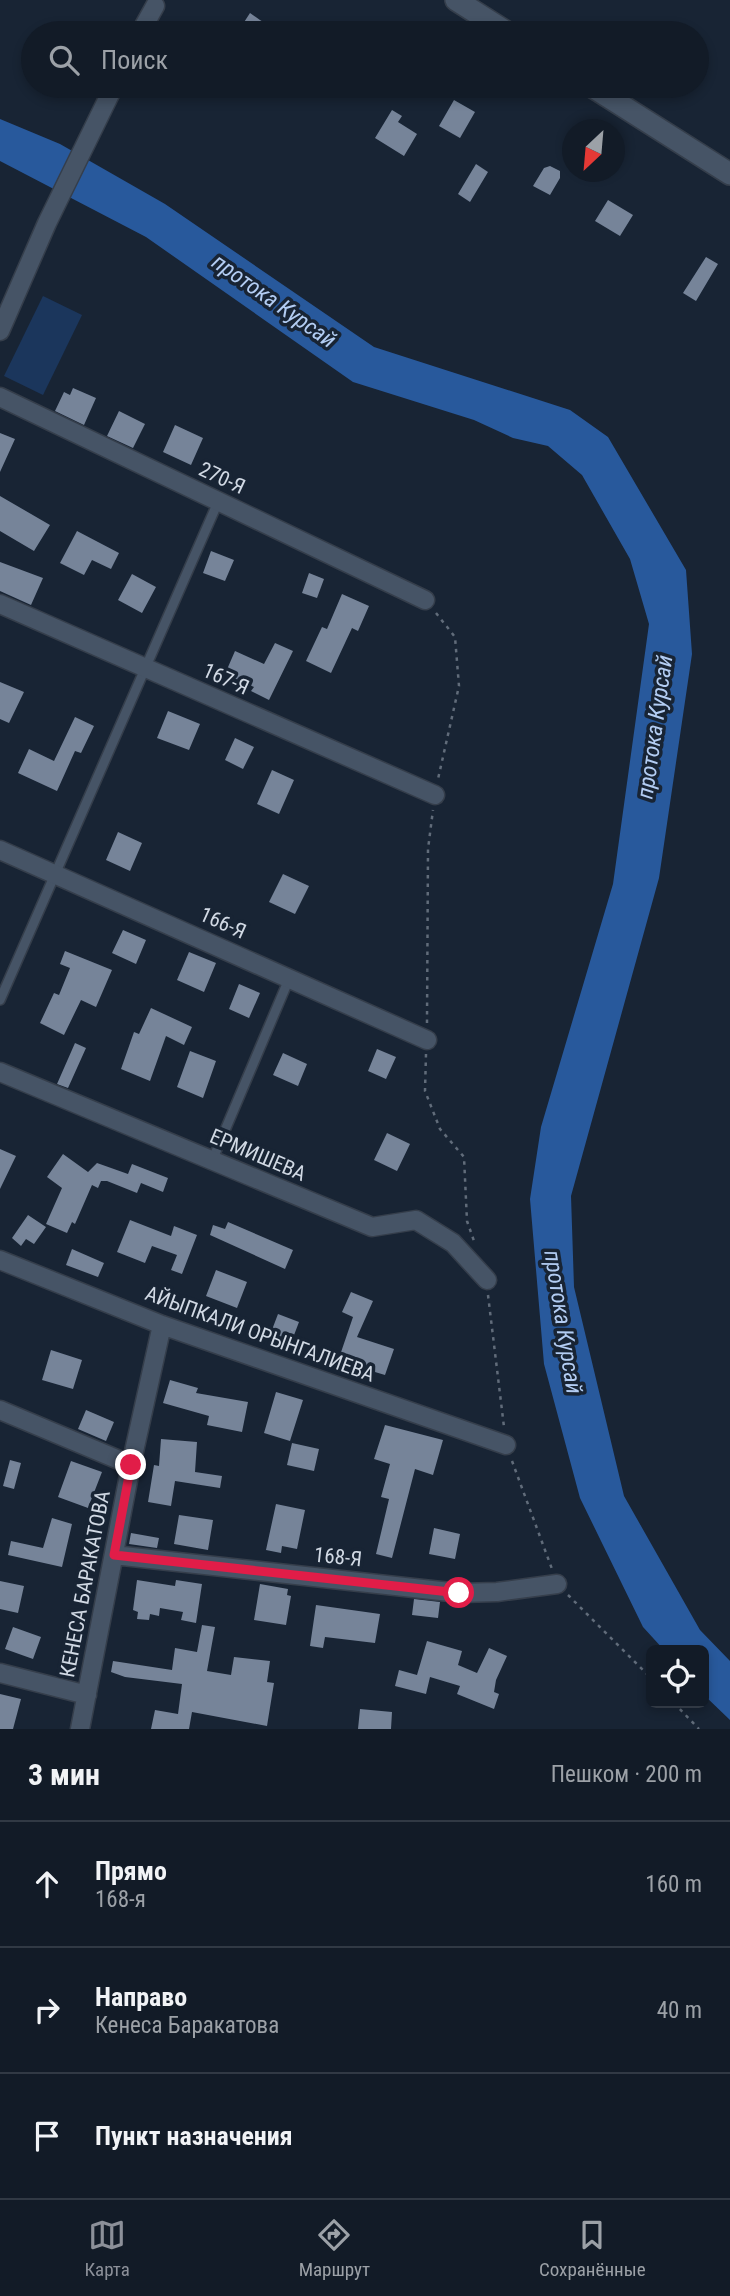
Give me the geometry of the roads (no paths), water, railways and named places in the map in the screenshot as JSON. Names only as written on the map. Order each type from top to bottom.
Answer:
[{"type":"street","points":[[456,0],[489,21]]},
{"type":"street","points":[[145,21],[152,2]]},
{"type":"street","points":[[0,331],[47,223],[108,98]]},
{"type":"street","points":[[610,98],[730,174]]},
{"type":"street","name":"270-Я","points":[[0,397],[425,600]]},
{"type":"street","name":"167-Я","points":[[0,604],[435,795]]},
{"type":"street","name":"166-Я","points":[[0,850],[290,977],[426,1041]]},
{"type":"street","name":"ЕРМИШЕВА","points":[[0,1072],[372,1227],[416,1220],[453,1243],[487,1280]]},
{"type":"street","name":"АЙЫПКАЛИ ОРЫНГАЛИЕВА","points":[[0,1260],[162,1325],[506,1445]]},
{"type":"street","name":"КЕНЕСА БАРАКАТОВА","points":[[80,1729],[131,1465],[162,1325]]},
{"type":"street","points":[[0,1410],[131,1465]]},
{"type":"street","name":"168-Я","points":[[114,1555],[459,1593],[497,1592],[558,1584]]},
{"type":"street","points":[[0,1673],[87,1695]]},
{"type":"lane","points":[[0,1000],[218,502]]},
{"type":"lane","points":[[212,1161],[290,977]]},
{"type":"water","name":"протока Курсай","points":[[0,119],[60,144],[165,204],[374,347],[570,410],[608,437],[686,570],[692,654],[659,878],[571,1196],[574,1287],[624,1496],[700,1630],[730,1661],[730,1720],[709,1700],[709,1645],[659,1645],[643,1627],[580,1498],[544,1364],[530,1199],[541,1127],[613,884],[649,624],[630,559],[582,475],[548,446],[513,438],[474,420],[353,382],[146,237],[0,161]]}]
